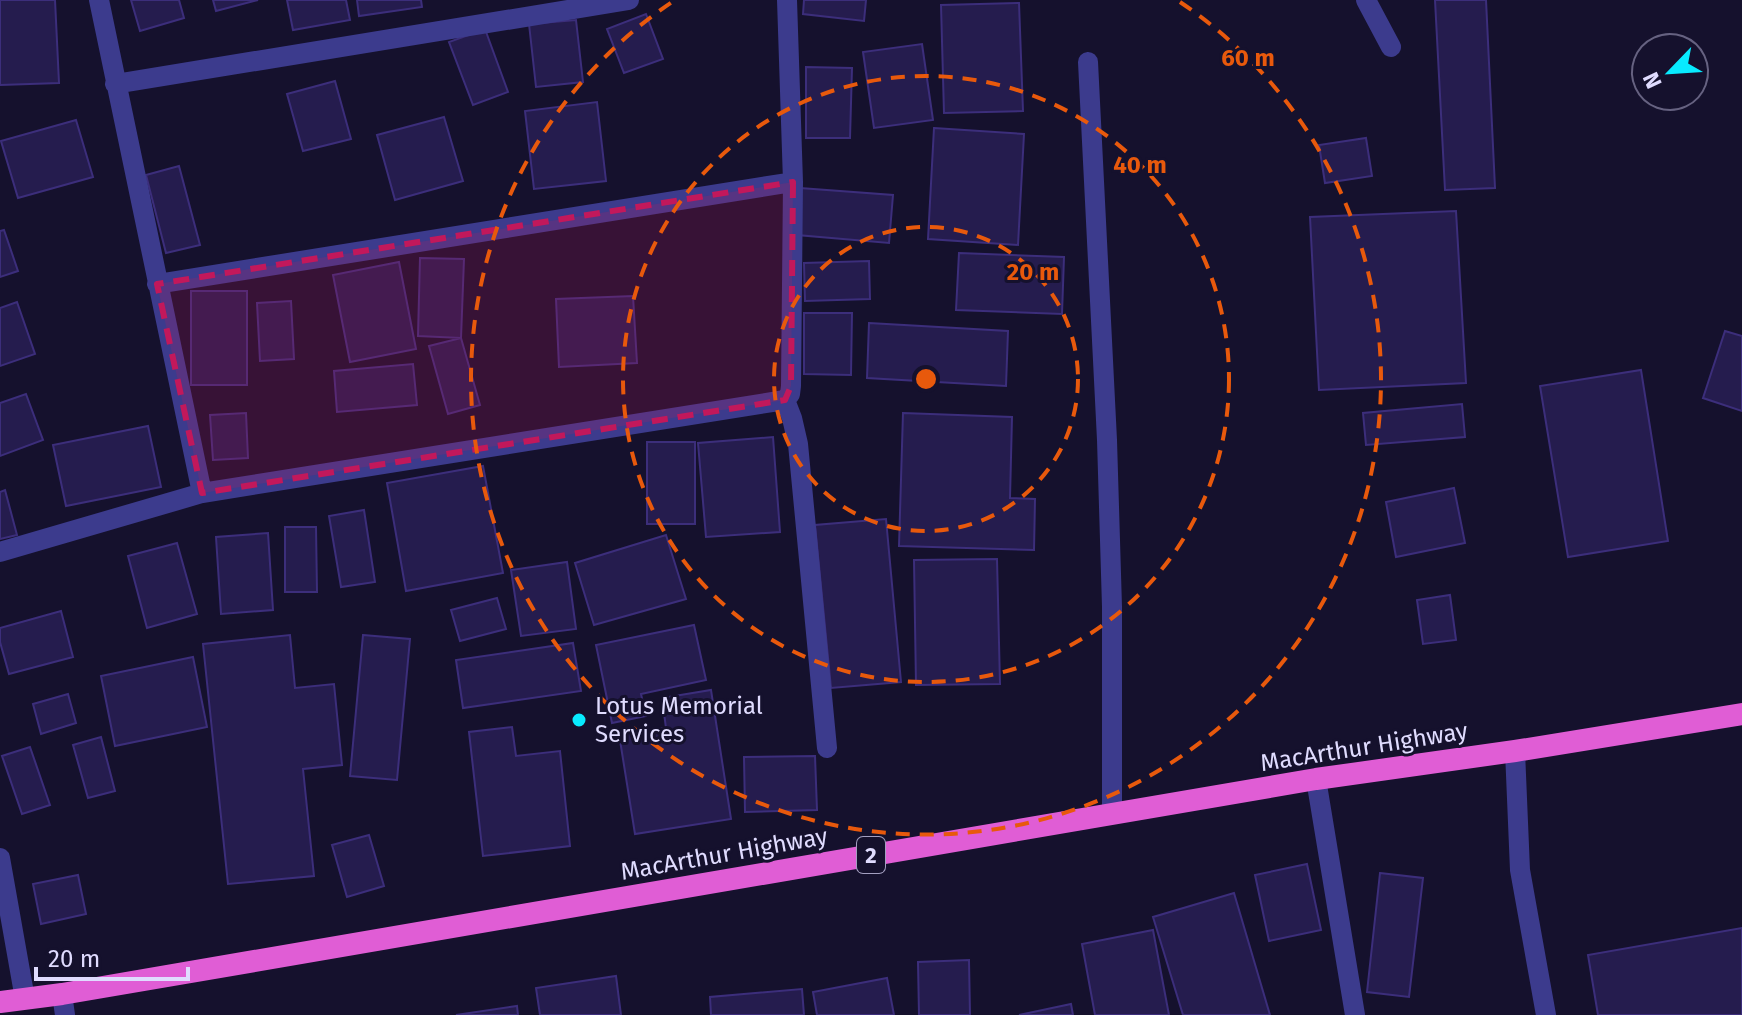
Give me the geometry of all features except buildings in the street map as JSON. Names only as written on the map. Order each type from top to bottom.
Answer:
[{"type":"highway","name":"MacArthur Highway","points":[[0,1002],[25,999],[64,1004],[1112,814],[1316,779],[1742,714]]},
{"type":"street","points":[[99,0],[202,493]]},
{"type":"street","points":[[115,84],[629,0]]},
{"type":"street","points":[[0,552],[202,493],[785,400],[791,386],[793,182],[787,0]]},
{"type":"street","points":[[1366,0],[1391,47]]},
{"type":"street","points":[[1088,62],[1112,607],[1112,814]]},
{"type":"street","points":[[157,284],[793,182]]},
{"type":"street","points":[[785,400],[798,444],[827,748]]},
{"type":"street","points":[[1515,751],[1520,870],[1546,1015]]},
{"type":"street","points":[[1316,779],[1355,1015]]},
{"type":"street","points":[[0,858],[25,999]]},
{"type":"highlighted area","points":[[793,182],[791,386],[785,400],[202,493],[157,284]]},
{"type":"place","name":"Lotus Memorial Services","points":[[579,720]]}]
